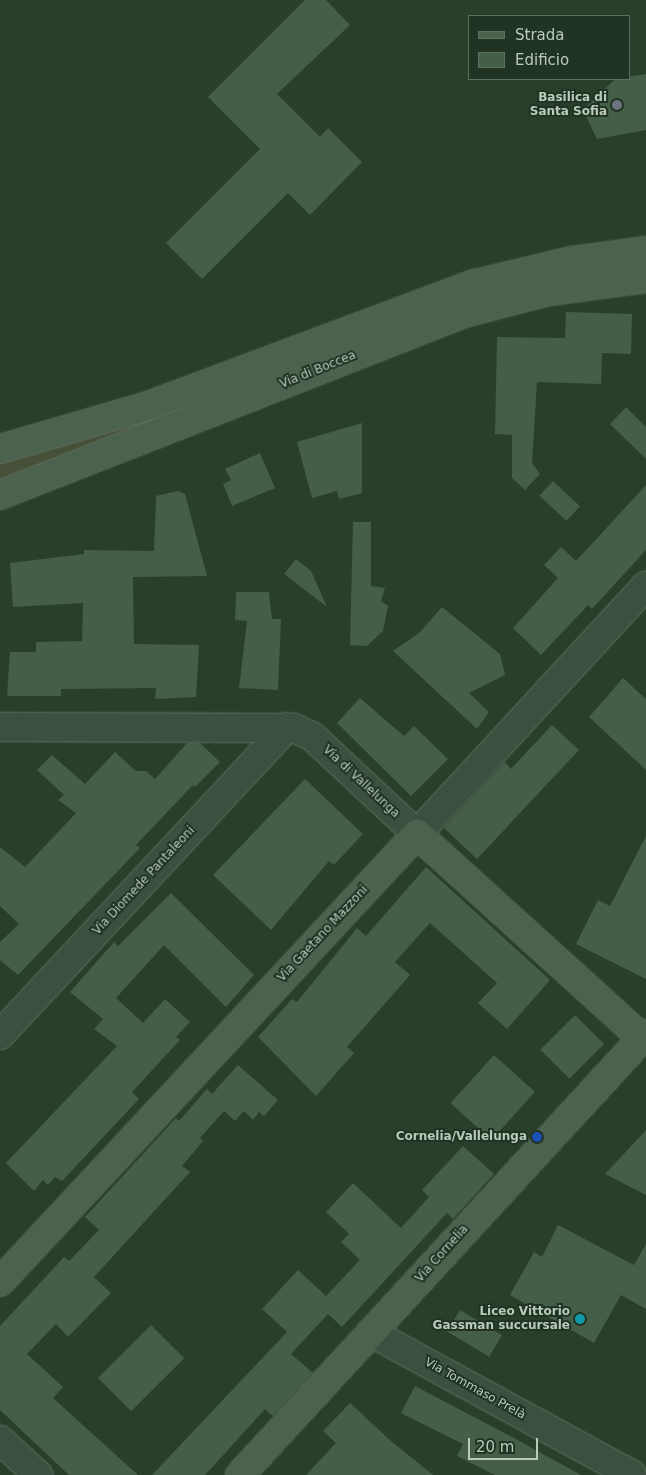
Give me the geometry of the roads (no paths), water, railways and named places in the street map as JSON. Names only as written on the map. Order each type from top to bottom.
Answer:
[{"type":"street","points":[[0,448],[148,406],[475,284],[564,263],[646,252]]},
{"type":"street","name":"Via di Boccea","points":[[0,495],[464,313],[549,291],[646,278]]},
{"type":"street","name":"Via Gaetano Mazzoni","points":[[0,1282],[646,586]]},
{"type":"street","name":"Via di Vallelunga","points":[[0,727],[287,727],[313,737],[417,834],[644,1036]]},
{"type":"street","name":"Via Diomede Pantaleoni","points":[[0,1035],[287,727]]},
{"type":"street","name":"Via Cornelia","points":[[240,1475],[644,1036]]},
{"type":"street","name":"Via Tommaso Prelà","points":[[372,1333],[588,1465],[632,1475]]},
{"type":"street","points":[[0,1440],[38,1475]]},
{"type":"place","name":"Basilica di Santa Sofia","points":[[617,105]]},
{"type":"place","name":"Cornelia/Vallelunga","points":[[537,1137]]},
{"type":"place","name":"Liceo Vittorio Gassman succursale","points":[[580,1319]]}]
